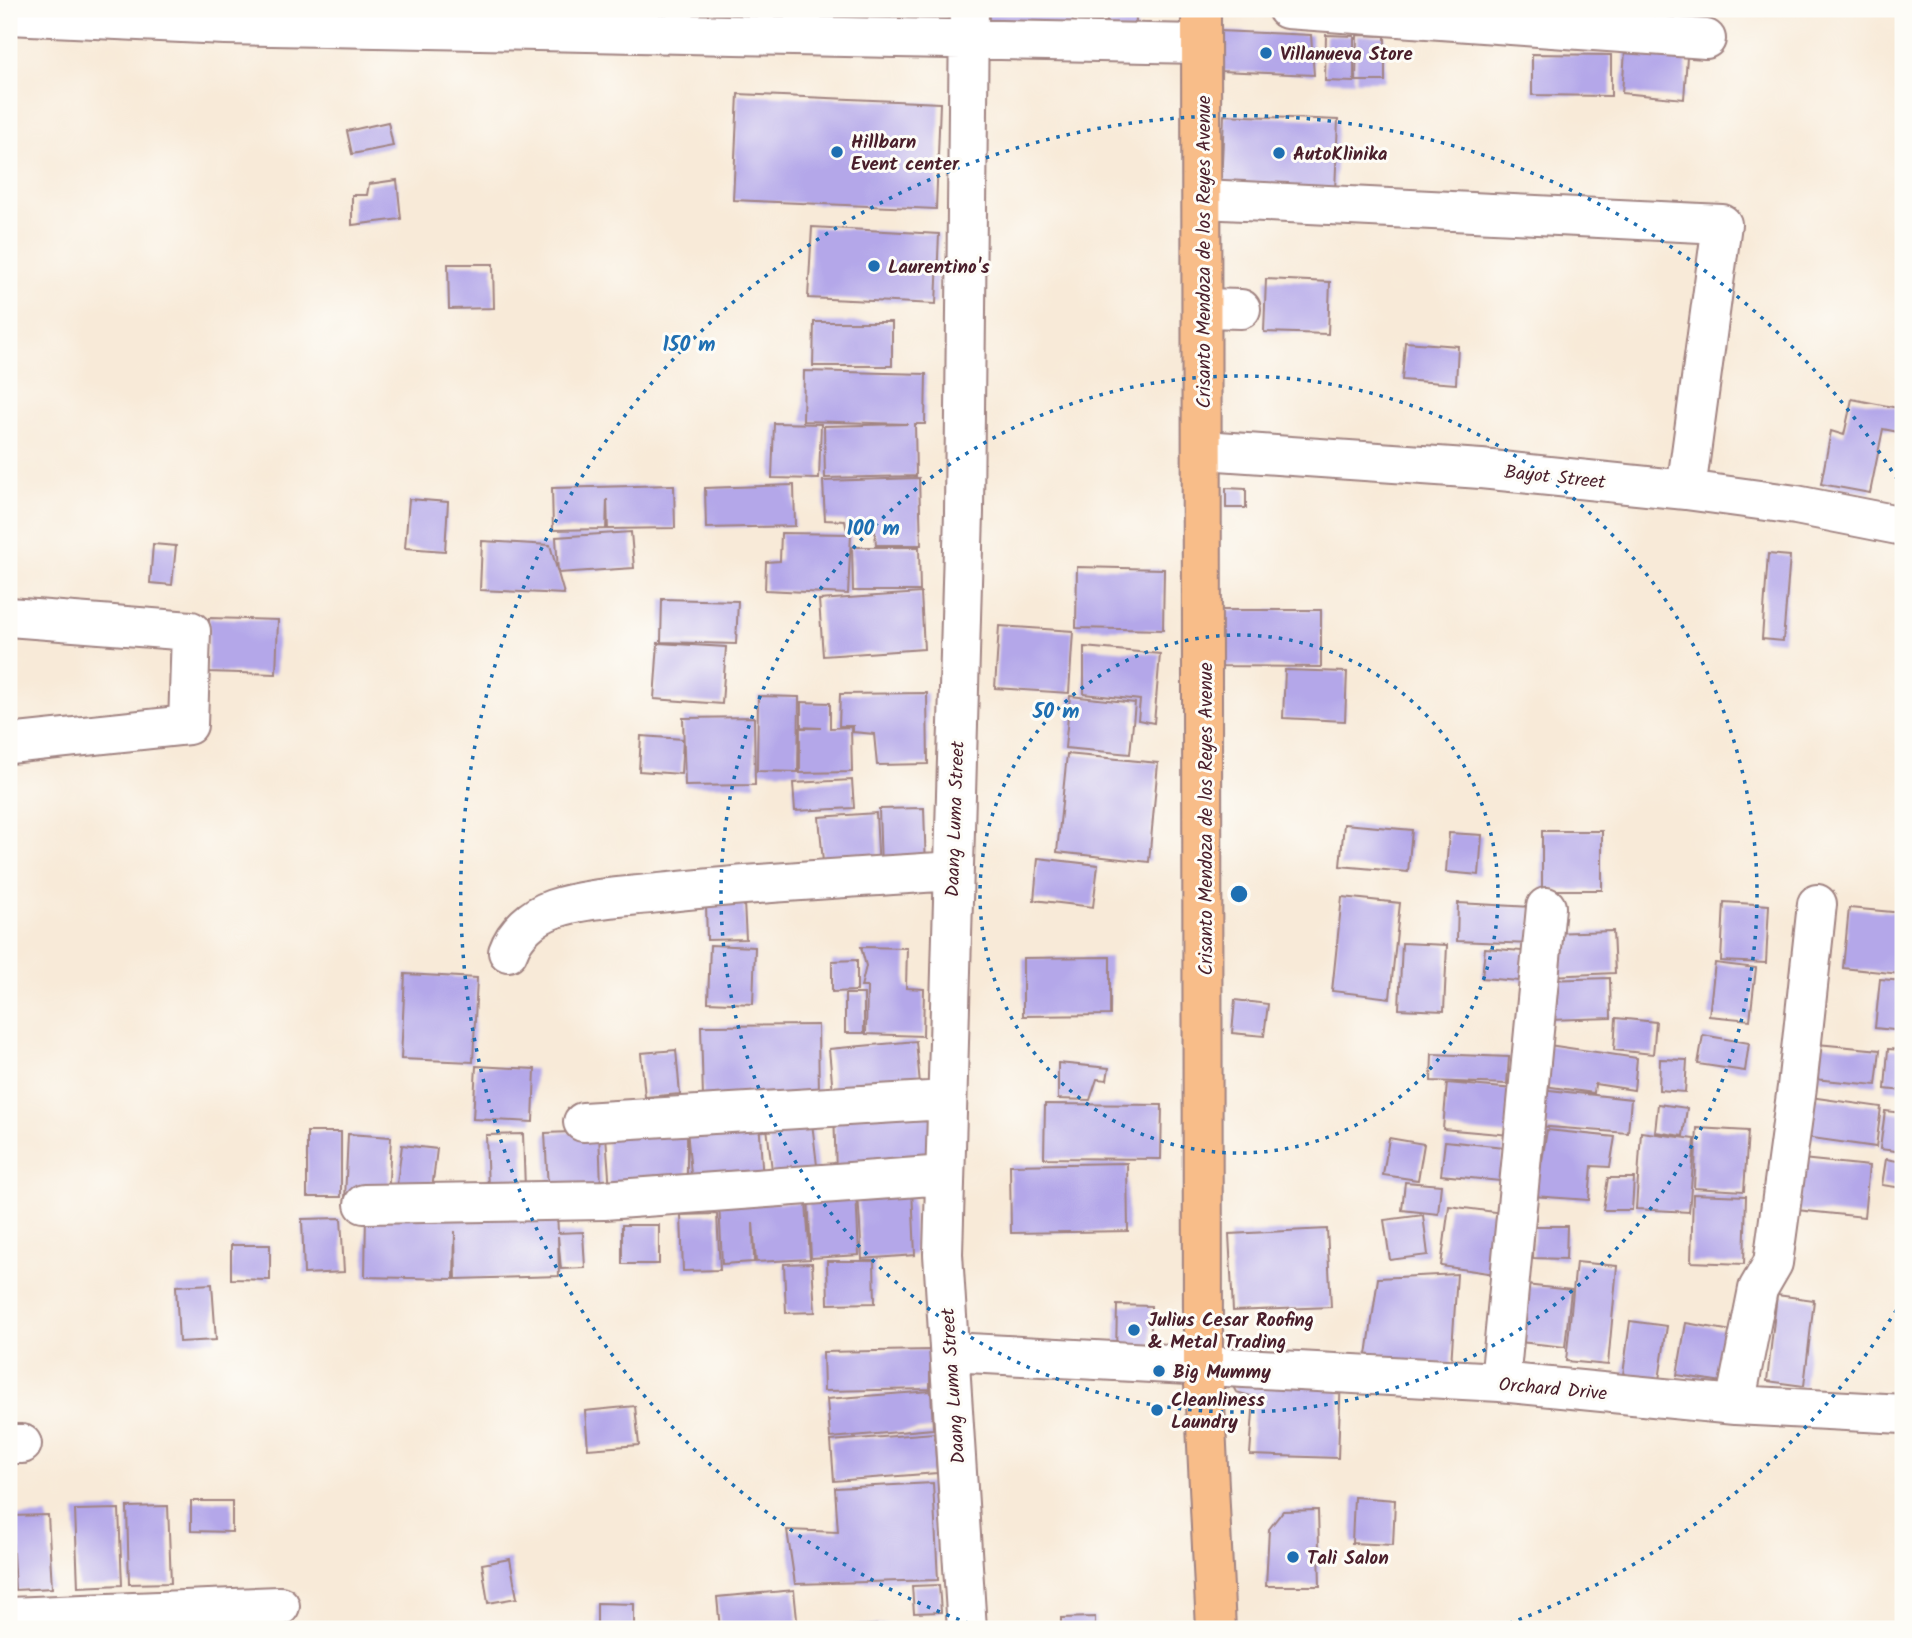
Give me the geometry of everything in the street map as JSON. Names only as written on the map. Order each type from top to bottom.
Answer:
[{"type":"main road","name":"Crisanto Mendoza de los Reyes Avenue","points":[[1201,27],[1203,199],[1222,309],[1204,450],[1203,1364],[1216,1629]]},
{"type":"street","points":[[1287,9],[1706,39]]},
{"type":"street","points":[[9,15],[225,24],[1201,27]]},
{"type":"street","name":"Daang Luma Street","points":[[967,1629],[943,1254],[945,1100],[964,512],[969,25]]},
{"type":"street","points":[[1203,199],[1722,224],[1686,490]]},
{"type":"street","name":"Bayot Street","points":[[1204,450],[1481,469],[1686,490],[1796,505],[1903,526]]},
{"type":"street","points":[[9,617],[191,631],[188,724],[9,744]]},
{"type":"street","points":[[508,952],[517,933],[534,919],[550,910],[580,903],[692,890],[953,871]]},
{"type":"street","points":[[1735,1405],[1758,1289],[1763,1275],[1773,1263],[1797,1087],[1817,904]]},
{"type":"street","points":[[1500,1382],[1546,907]]},
{"type":"street","points":[[583,1122],[945,1100]]},
{"type":"street","points":[[364,1204],[604,1200],[945,1175]]},
{"type":"street","name":"Orchard Drive","points":[[950,1352],[1500,1382],[1735,1405],[1903,1415]]},
{"type":"street","points":[[9,1616],[280,1606]]},
{"type":"building","points":[[981,9],[1073,9],[1072,31],[981,31]]},
{"type":"building","points":[[1106,9],[1135,9],[1137,32],[1108,34]]},
{"type":"building","points":[[1536,9],[1687,9],[1685,38]]},
{"type":"building","name":"Villanueva Store","points":[[1219,31],[1311,35],[1314,75],[1220,71]]},
{"type":"building","points":[[1326,35],[1354,36],[1354,82],[1325,81]]},
{"type":"building","points":[[1357,35],[1385,36],[1385,81],[1356,81]]},
{"type":"building","points":[[1625,51],[1687,57],[1684,99],[1622,93]]},
{"type":"building","points":[[1532,54],[1611,55],[1611,96],[1532,95]]},
{"type":"building","name":"Hillbarn Event center","points":[[738,94],[940,103],[936,209],[733,200]]},
{"type":"building","name":"AutoKlinika","points":[[1224,115],[1338,120],[1335,191],[1221,186]]},
{"type":"building","points":[[388,122],[393,146],[352,154],[347,131]]},
{"type":"building","points":[[397,180],[401,219],[352,225],[352,195],[367,195],[369,184]]},
{"type":"building","name":"Laurentino's","points":[[812,227],[939,234],[936,304],[808,298]]},
{"type":"building","points":[[448,264],[493,264],[494,308],[449,309]]},
{"type":"building","points":[[1266,279],[1330,282],[1328,334],[1264,332]]},
{"type":"building","points":[[814,322],[892,322],[892,366],[813,366]]},
{"type":"building","points":[[1405,342],[1458,346],[1456,384],[1402,380]]},
{"type":"building","points":[[804,371],[926,374],[925,424],[915,424],[916,476],[825,478],[824,426],[908,424],[803,421]]},
{"type":"building","points":[[1852,399],[1903,409],[1903,433],[1883,429],[1870,493],[1821,484],[1831,431],[1844,435]]},
{"type":"building","points":[[774,423],[821,424],[819,479],[772,478]]},
{"type":"building","points":[[919,478],[921,545],[876,545],[875,532],[847,531],[845,521],[825,520],[823,481]]},
{"type":"building","points":[[674,485],[675,528],[608,529],[607,499],[606,529],[553,530],[552,488]]},
{"type":"building","points":[[794,485],[795,526],[706,528],[705,488]]},
{"type":"building","points":[[1226,488],[1246,489],[1246,508],[1226,508]]},
{"type":"building","points":[[409,499],[448,502],[445,551],[405,548]]},
{"type":"building","points":[[631,532],[634,568],[558,573],[556,537]]},
{"type":"building","points":[[781,533],[851,534],[848,594],[765,590],[766,562],[780,561]]},
{"type":"building","points":[[482,541],[550,545],[564,594],[480,590]]},
{"type":"building","points":[[153,544],[176,546],[172,585],[150,583]]},
{"type":"building","points":[[852,547],[919,547],[920,591],[853,591]]},
{"type":"building","points":[[1768,554],[1790,556],[1783,641],[1762,639]]},
{"type":"building","points":[[1077,567],[1164,569],[1163,630],[1076,628]]},
{"type":"building","points":[[921,593],[924,649],[823,656],[819,600]]},
{"type":"building","points":[[662,599],[738,601],[736,644],[661,642]]},
{"type":"building","points":[[1212,610],[1321,610],[1321,667],[1212,666]]},
{"type":"building","points":[[209,618],[278,620],[276,674],[208,672]]},
{"type":"building","points":[[999,626],[1073,631],[1069,693],[995,688]]},
{"type":"building","points":[[658,643],[726,647],[722,704],[654,699]]},
{"type":"building","points":[[1084,647],[1160,654],[1154,723],[1138,720],[1140,700],[1084,694]]},
{"type":"building","points":[[1285,670],[1347,672],[1345,721],[1283,718]]},
{"type":"building","points":[[927,693],[928,764],[877,765],[874,734],[853,732],[853,726],[839,726],[840,694]]},
{"type":"building","points":[[758,696],[799,697],[798,772],[757,771]]},
{"type":"building","points":[[1070,696],[1135,703],[1130,754],[1065,748]]},
{"type":"building","points":[[801,702],[830,703],[830,728],[851,727],[852,772],[800,773],[800,728],[821,728],[801,727]]},
{"type":"building","points":[[754,717],[755,785],[685,786],[683,718]]},
{"type":"building","points":[[641,736],[683,739],[681,774],[639,771]]},
{"type":"building","points":[[1067,754],[1158,763],[1149,862],[1057,852]]},
{"type":"building","points":[[852,780],[854,808],[795,811],[793,783]]},
{"type":"building","points":[[924,808],[926,869],[881,868],[879,809]]},
{"type":"building","points":[[876,813],[879,870],[824,874],[819,817]]},
{"type":"building","points":[[1344,824],[1412,830],[1408,872],[1340,866]]},
{"type":"building","points":[[1542,831],[1602,831],[1602,890],[1542,890]]},
{"type":"building","points":[[1449,833],[1482,835],[1479,875],[1446,872]]},
{"type":"building","points":[[1038,858],[1098,865],[1093,907],[1034,900]]},
{"type":"building","points":[[1342,897],[1400,903],[1390,998],[1332,991]]},
{"type":"building","points":[[1724,902],[1769,905],[1766,963],[1721,961]]},
{"type":"building","points":[[744,903],[746,939],[707,940],[706,905]]},
{"type":"building","points":[[1458,903],[1532,907],[1531,944],[1457,941]]},
{"type":"building","points":[[1849,908],[1903,913],[1900,974],[1843,968]]},
{"type":"building","points":[[1613,931],[1615,973],[1550,976],[1549,933]]},
{"type":"building","points":[[1402,943],[1447,945],[1444,1011],[1399,1009]]},
{"type":"building","points":[[710,945],[755,947],[753,1004],[708,1002]]},
{"type":"building","points":[[861,947],[907,948],[906,988],[924,989],[923,1036],[866,1034],[867,987],[861,987],[866,966]]},
{"type":"building","points":[[1485,948],[1534,952],[1532,982],[1482,978]]},
{"type":"building","points":[[1110,957],[1110,1015],[1023,1016],[1023,958]]},
{"type":"building","points":[[857,960],[857,991],[832,992],[832,961]]},
{"type":"building","points":[[1715,963],[1756,968],[1750,1020],[1709,1016]]},
{"type":"building","points":[[405,974],[477,978],[473,1062],[401,1059]]},
{"type":"building","points":[[1610,978],[1611,1018],[1548,1020],[1546,980]]},
{"type":"building","points":[[1880,979],[1903,981],[1903,1031],[1875,1028]]},
{"type":"building","points":[[845,994],[864,994],[864,1033],[845,1033]]},
{"type":"building","points":[[1235,1000],[1268,1004],[1264,1036],[1232,1033]]},
{"type":"building","points":[[1616,1018],[1656,1022],[1653,1054],[1614,1050]]},
{"type":"building","points":[[818,1025],[819,1096],[703,1098],[701,1026]]},
{"type":"building","points":[[1703,1035],[1749,1043],[1745,1071],[1698,1064]]},
{"type":"building","points":[[916,1041],[921,1095],[834,1103],[829,1049]]},
{"type":"building","points":[[1542,1044],[1637,1058],[1634,1090],[1595,1084],[1594,1093],[1537,1085]]},
{"type":"building","points":[[1817,1044],[1880,1050],[1876,1085],[1814,1079]]},
{"type":"building","points":[[1888,1049],[1903,1050],[1903,1091],[1885,1089]]},
{"type":"building","points":[[676,1050],[680,1094],[645,1097],[641,1053]]},
{"type":"building","points":[[1432,1054],[1509,1057],[1507,1084],[1431,1081]]},
{"type":"building","points":[[1660,1059],[1687,1060],[1685,1092],[1659,1090]]},
{"type":"building","points":[[1058,1063],[1109,1068],[1107,1080],[1097,1079],[1090,1100],[1058,1099]]},
{"type":"building","points":[[476,1066],[535,1069],[533,1122],[473,1119]]},
{"type":"building","points":[[1447,1083],[1514,1089],[1510,1135],[1443,1129]]},
{"type":"building","points":[[1540,1089],[1631,1099],[1628,1133],[1536,1126]]},
{"type":"building","points":[[1810,1097],[1881,1107],[1876,1147],[1805,1137]]},
{"type":"building","points":[[1045,1104],[1162,1105],[1161,1159],[1044,1158]]},
{"type":"building","points":[[1658,1104],[1687,1108],[1683,1136],[1655,1132]]},
{"type":"building","points":[[932,1107],[935,1167],[836,1172],[834,1111]]},
{"type":"building","points":[[1885,1111],[1903,1113],[1903,1152],[1880,1149]]},
{"type":"building","points":[[811,1114],[818,1174],[773,1179],[766,1119]]},
{"type":"building","points":[[759,1118],[763,1182],[692,1186],[687,1128],[687,1186],[610,1190],[605,1122]]},
{"type":"building","points":[[1697,1128],[1748,1131],[1744,1191],[1694,1188]]},
{"type":"building","points":[[1547,1130],[1615,1137],[1610,1167],[1592,1166],[1589,1200],[1533,1196],[1536,1161],[1542,1161]]},
{"type":"building","points":[[599,1131],[601,1187],[548,1189],[545,1133]]},
{"type":"building","points":[[307,1132],[341,1132],[341,1197],[307,1197]]},
{"type":"building","points":[[1641,1132],[1695,1139],[1689,1212],[1636,1209]]},
{"type":"building","points":[[348,1134],[391,1137],[388,1201],[345,1199]]},
{"type":"building","points":[[523,1134],[525,1188],[488,1189],[486,1135]]},
{"type":"building","points":[[1389,1138],[1424,1144],[1418,1180],[1383,1175]]},
{"type":"building","points":[[1445,1141],[1504,1147],[1500,1181],[1441,1175]]},
{"type":"building","points":[[402,1145],[437,1149],[431,1197],[396,1192]]},
{"type":"building","points":[[1802,1159],[1869,1166],[1864,1217],[1797,1210]]},
{"type":"building","points":[[1886,1159],[1903,1162],[1903,1188],[1882,1185]]},
{"type":"building","points":[[1127,1163],[1128,1231],[1011,1233],[1010,1165]]},
{"type":"building","points":[[1608,1178],[1634,1178],[1632,1210],[1603,1210]]},
{"type":"building","points":[[1405,1182],[1441,1185],[1438,1214],[1402,1210]]},
{"type":"building","points":[[912,1189],[915,1255],[862,1259],[858,1193]]},
{"type":"building","points":[[856,1192],[859,1255],[811,1258],[808,1195]]},
{"type":"building","points":[[1693,1194],[1746,1196],[1744,1264],[1691,1262]]},
{"type":"building","points":[[719,1202],[806,1203],[810,1259],[756,1262],[753,1223],[754,1262],[722,1264]]},
{"type":"building","points":[[1449,1206],[1503,1213],[1495,1274],[1441,1266]]},
{"type":"building","points":[[557,1210],[558,1233],[583,1232],[585,1268],[561,1269],[558,1236],[559,1276],[456,1279],[455,1231],[454,1279],[365,1277],[366,1212]]},
{"type":"building","points":[[717,1214],[720,1270],[683,1271],[681,1215]]},
{"type":"building","points":[[1423,1215],[1428,1255],[1390,1260],[1384,1220]]},
{"type":"building","points":[[341,1218],[344,1272],[304,1274],[302,1219]]},
{"type":"building","points":[[622,1225],[659,1225],[659,1264],[622,1264]]},
{"type":"building","points":[[1534,1226],[1567,1226],[1566,1259],[1533,1258]]},
{"type":"building","points":[[1327,1229],[1331,1307],[1233,1311],[1229,1234]]},
{"type":"building","points":[[231,1245],[270,1245],[270,1280],[231,1279]]},
{"type":"building","points":[[827,1261],[874,1261],[875,1303],[828,1304]]},
{"type":"building","points":[[1576,1262],[1617,1266],[1608,1365],[1566,1361]]},
{"type":"building","points":[[812,1263],[815,1312],[786,1313],[784,1264]]},
{"type":"building","points":[[1457,1274],[1451,1365],[1366,1362],[1378,1278]]},
{"type":"building","points":[[212,1284],[216,1340],[179,1342],[176,1286]]},
{"type":"building","points":[[1525,1285],[1571,1290],[1565,1347],[1520,1342]]},
{"type":"building","points":[[1777,1295],[1814,1300],[1804,1386],[1767,1381]]},
{"type":"building","name":"Julius Cesar Roofing & Metal Trading","points":[[1117,1305],[1151,1306],[1151,1355],[1116,1354]]},
{"type":"building","points":[[1630,1321],[1667,1326],[1659,1380],[1623,1375]]},
{"type":"building","points":[[1686,1323],[1738,1332],[1729,1383],[1677,1375]]},
{"type":"building","points":[[930,1350],[930,1389],[824,1391],[823,1352]]},
{"type":"building","points":[[1225,1372],[1341,1373],[1338,1458],[1250,1455],[1254,1397],[1236,1392]]},
{"type":"building","points":[[931,1391],[933,1429],[830,1438],[827,1399]]},
{"type":"building","points":[[635,1406],[639,1445],[588,1449],[585,1411]]},
{"type":"building","points":[[934,1433],[937,1473],[834,1481],[831,1441]]},
{"type":"building","points":[[933,1483],[938,1580],[795,1584],[787,1530],[838,1532],[835,1488]]},
{"type":"building","points":[[1354,1497],[1395,1500],[1393,1545],[1352,1543]]},
{"type":"building","points":[[191,1501],[232,1501],[232,1532],[191,1531]]},
{"type":"building","points":[[168,1506],[171,1583],[129,1584],[127,1507]]},
{"type":"building","points":[[119,1509],[122,1585],[78,1587],[75,1510]]},
{"type":"building","name":"Tali Salon","points":[[1318,1510],[1320,1586],[1266,1586],[1269,1529],[1283,1511]]},
{"type":"building","points":[[48,1515],[52,1588],[15,1590],[11,1516]]},
{"type":"building","points":[[510,1559],[517,1598],[488,1603],[482,1564]]},
{"type":"building","points":[[939,1585],[941,1612],[914,1613],[912,1586]]},
{"type":"building","points":[[794,1590],[798,1629],[720,1629],[717,1597]]},
{"type":"building","points":[[597,1603],[634,1604],[634,1629],[597,1629]]},
{"type":"building","points":[[1095,1617],[1095,1629],[1061,1629],[1061,1618]]},
{"type":"building","points":[[907,1624],[907,1629],[840,1629],[840,1626]]},
{"type":"place","name":"Villanueva Store","points":[[1266,53]]},
{"type":"place","name":"Hillbarn Event center","points":[[837,152]]},
{"type":"place","name":"AutoKlinika","points":[[1279,153]]},
{"type":"place","name":"Laurentino's","points":[[874,266]]},
{"type":"place","name":"Julius Cesar Roofing & Metal Trading","points":[[1134,1330]]},
{"type":"place","name":"Big Mummy","points":[[1159,1371]]},
{"type":"place","name":"Cleanliness Laundry","points":[[1157,1410]]},
{"type":"place","name":"Tali Salon","points":[[1293,1557]]}]
